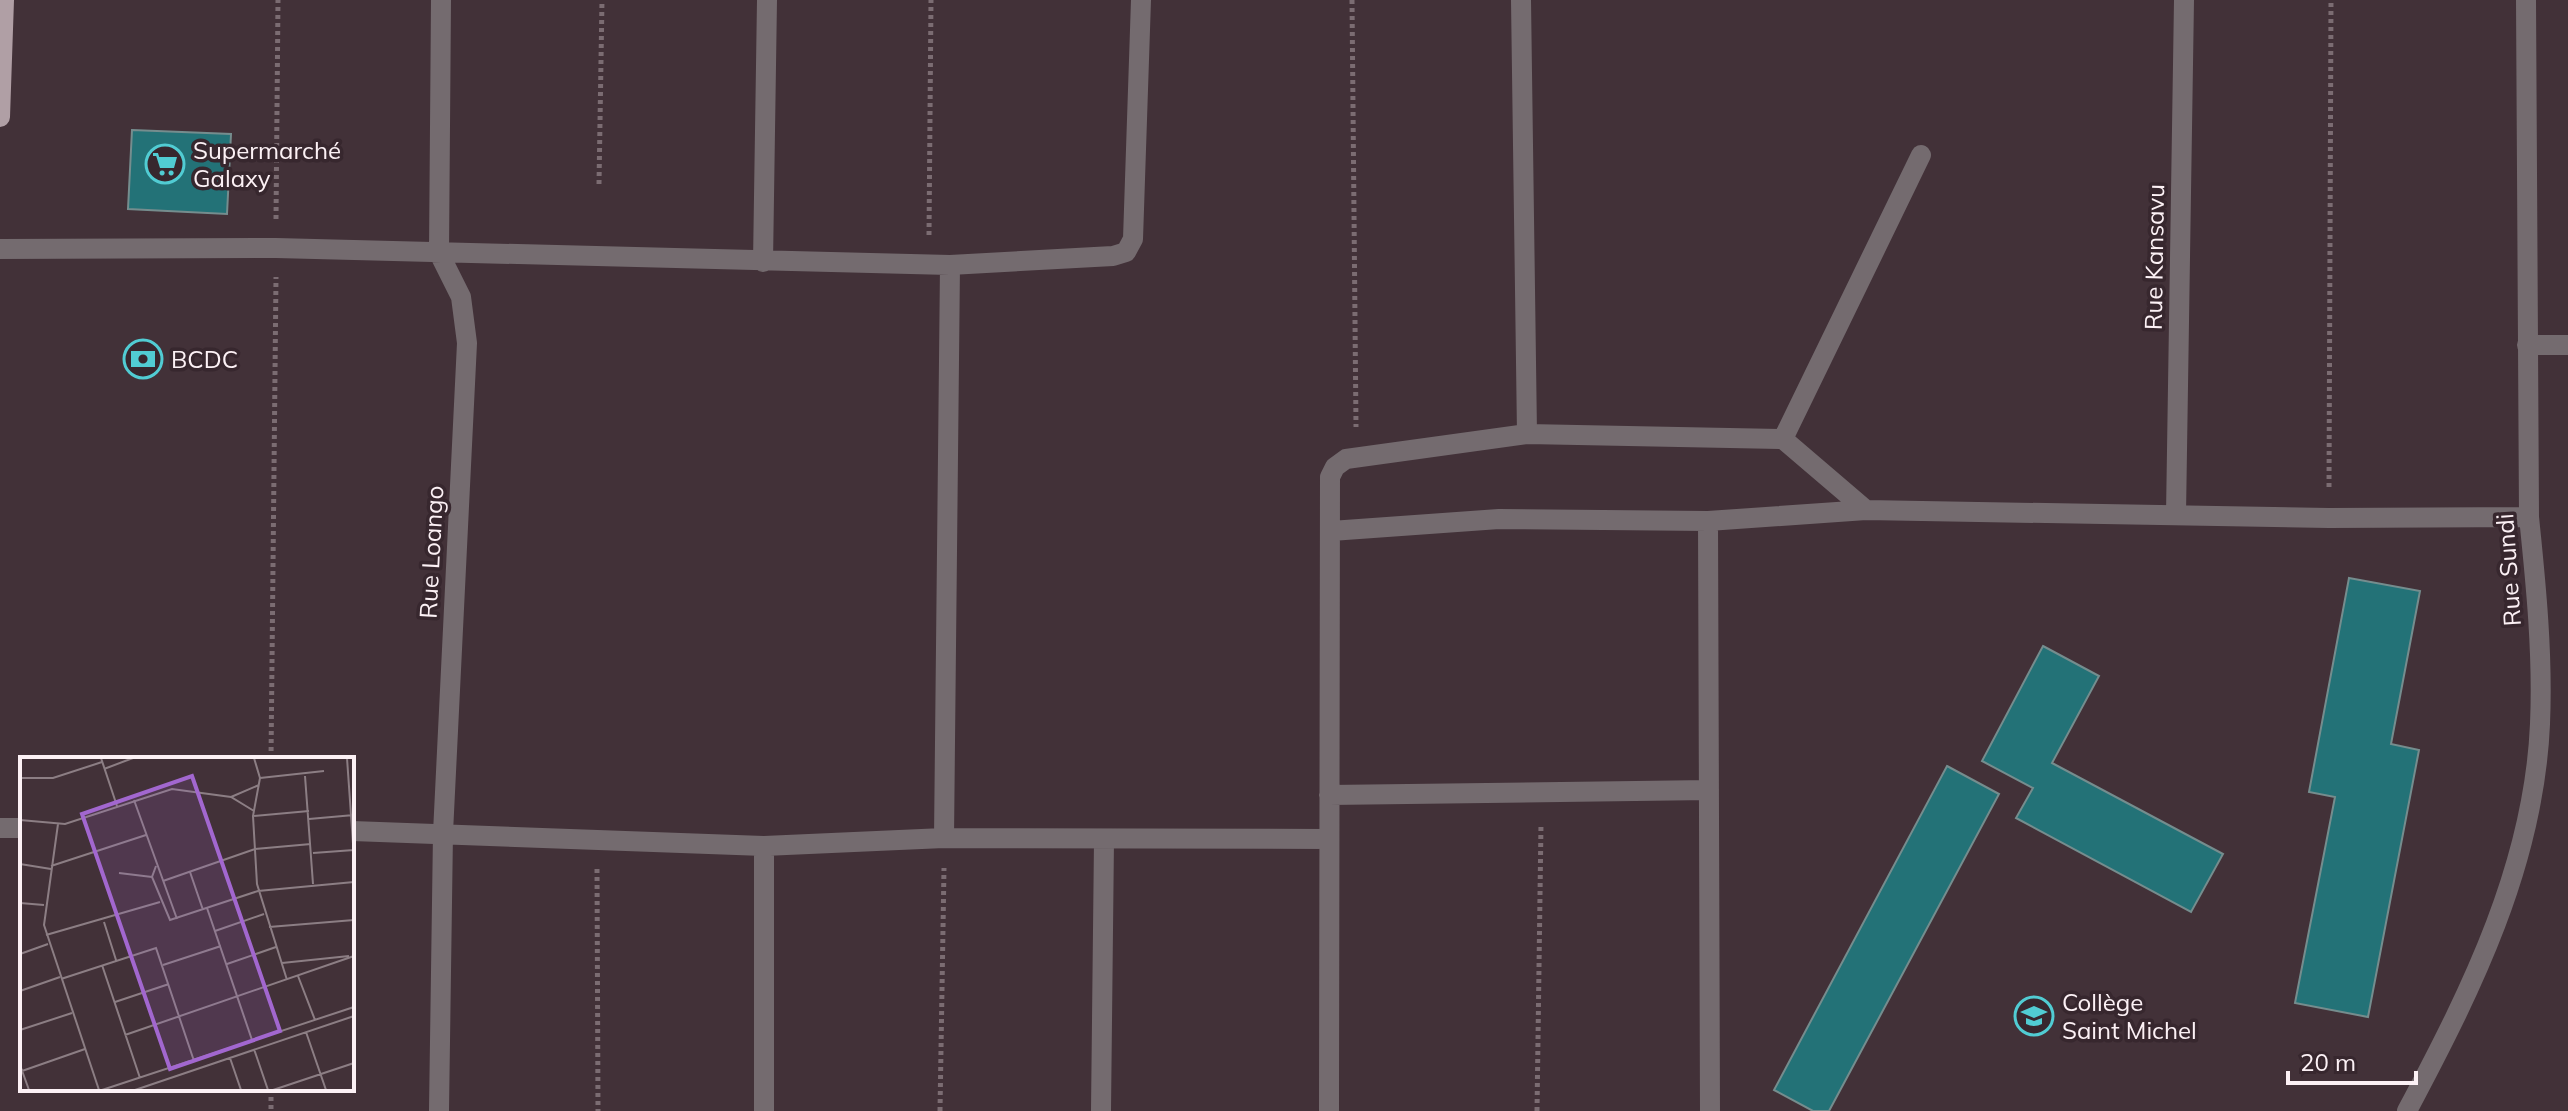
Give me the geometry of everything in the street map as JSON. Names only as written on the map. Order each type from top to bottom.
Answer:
[{"type":"main road","points":[[0,117],[4,0]]},
{"type":"street","name":"Rue Loango","points":[[439,1111],[443,833],[467,343],[461,297],[439,253],[441,0]]},
{"type":"street","points":[[763,262],[767,0]]},
{"type":"street","points":[[0,249],[276,248],[940,264],[1113,256],[1126,252],[1133,239],[1141,0]]},
{"type":"street","points":[[1521,0],[1527,434]]},
{"type":"street","name":"Rue Kansavu","points":[[2176,515],[2184,0]]},
{"type":"street","name":"Rue Sundi","points":[[2407,1111],[2492,938],[2524,834],[2534,783],[2540,723],[2537,600],[2529,517],[2526,0]]},
{"type":"street","points":[[1783,439],[1921,155]]},
{"type":"street","points":[[940,264],[944,838]]},
{"type":"street","points":[[2527,345],[2568,345]]},
{"type":"street","points":[[1329,1111],[1330,477],[1335,467],[1346,459],[1527,434],[1783,439],[1866,510]]},
{"type":"street","points":[[1331,531],[1499,519],[1708,521],[1866,510],[2329,518],[2529,517]]},
{"type":"street","points":[[1708,521],[1710,1111]]},
{"type":"street","points":[[1329,795],[1709,790]]},
{"type":"street","points":[[354,831],[764,846],[944,838],[1328,839]]},
{"type":"street","points":[[1101,1111],[1104,840]]},
{"type":"street","points":[[764,846],[764,1111]]},
{"type":"path","points":[[271,757],[278,0]]},
{"type":"path","points":[[599,184],[602,0]]},
{"type":"path","points":[[931,0],[940,264]]},
{"type":"path","points":[[1352,0],[1356,458]]},
{"type":"path","points":[[2329,518],[2331,0]]},
{"type":"path","points":[[1537,1111],[1542,792]]},
{"type":"path","points":[[940,1111],[944,838]]},
{"type":"path","points":[[596,840],[598,1111]]},
{"type":"building","points":[[132,130],[231,134],[227,214],[128,209]]},
{"type":"building","points":[[2349,578],[2420,591],[2391,744],[2419,750],[2368,1017],[2295,1003],[2335,797],[2309,792]]},
{"type":"building","points":[[2043,646],[2099,676],[2052,763],[2223,854],[2191,912],[2016,818],[2033,788],[1982,761]]},
{"type":"building","points":[[1947,766],[1999,794],[1829,1111],[1813,1111],[1774,1090]]},
{"type":"place","name":"Supermarché Galaxy","points":[[165,164]]},
{"type":"place","name":"BCDC","points":[[143,359]]},
{"type":"place","name":"Collège Saint Michel","points":[[2034,1016]]}]
